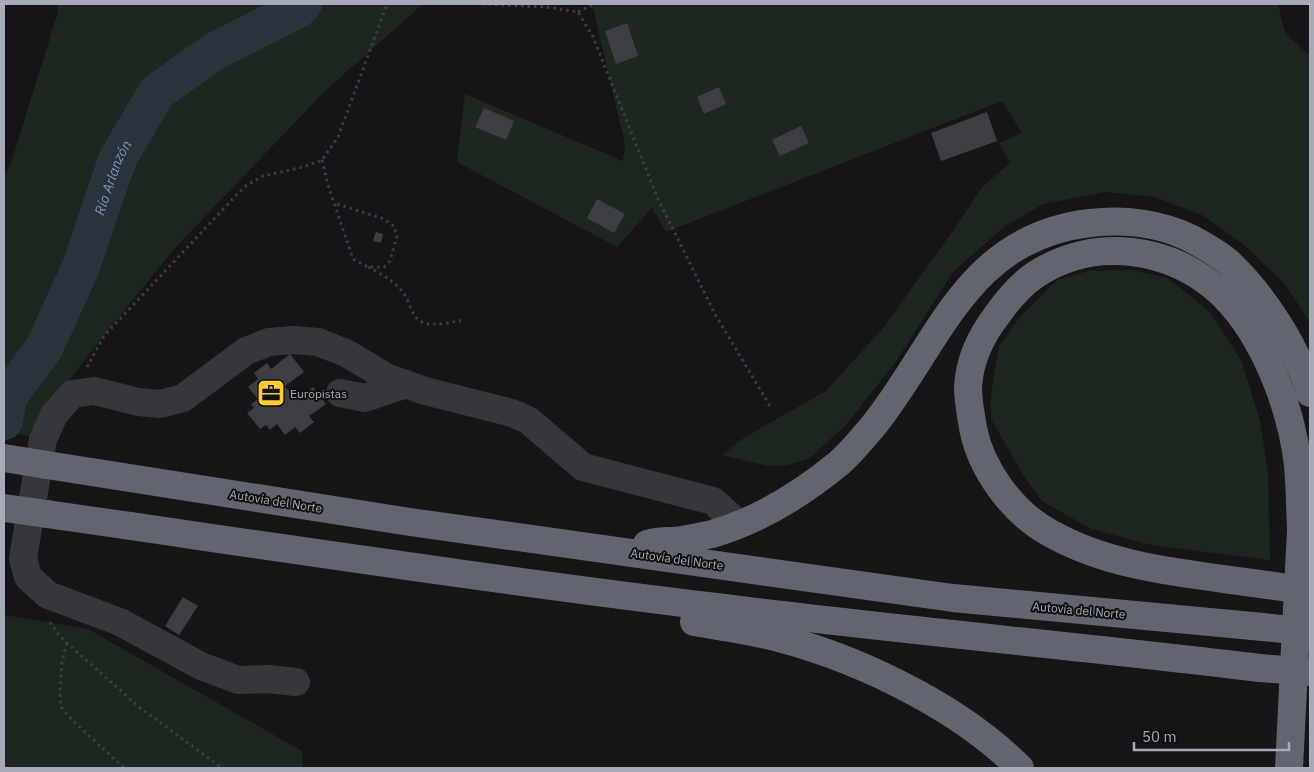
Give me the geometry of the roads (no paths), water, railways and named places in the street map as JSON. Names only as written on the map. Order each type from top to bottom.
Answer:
[{"type":"highway","points":[[627,552],[657,541],[682,540],[712,534],[739,524],[779,504],[839,463],[889,406],[968,288],[1010,250],[1026,240],[1063,228],[1120,221],[1146,224],[1166,228],[1205,246],[1228,262],[1248,283],[1272,315],[1293,350],[1310,392]]},
{"type":"highway","points":[[1288,768],[1301,530],[1300,496],[1298,464],[1292,432],[1273,371],[1254,336],[1222,295],[1208,283],[1178,264],[1149,254],[1122,251],[1092,253],[1060,262],[1034,276],[1017,292],[988,326],[977,349],[968,388],[971,418],[976,441],[990,473],[1027,519],[1050,534],[1086,550],[1115,559],[1163,570],[1267,585],[1310,591]]},
{"type":"highway","name":"Autovía del Norte","points":[[4,458],[410,522],[953,598],[1310,632]]},
{"type":"highway","points":[[4,508],[719,608],[1310,672]]},
{"type":"highway","points":[[568,588],[607,606],[762,634],[828,654],[936,704],[970,726],[1020,768]]},
{"type":"lane","points":[[296,682],[268,679],[238,680],[201,666],[120,622],[48,595],[28,577],[24,558],[43,439],[54,415],[72,394],[94,391],[139,402],[160,404],[183,398],[246,351],[270,342],[294,340],[318,342],[346,353],[388,378],[425,391],[512,413],[528,420],[583,467],[713,501],[739,524]]},
{"type":"lane","points":[[340,393],[364,398],[406,384]]},
{"type":"waterway","name":"Río Arlanzón","points":[[4,421],[8,397],[44,348],[80,269],[118,158],[157,92],[215,51],[298,9],[303,4]]},
{"type":"place","name":"Europistas","points":[[271,393]]}]
